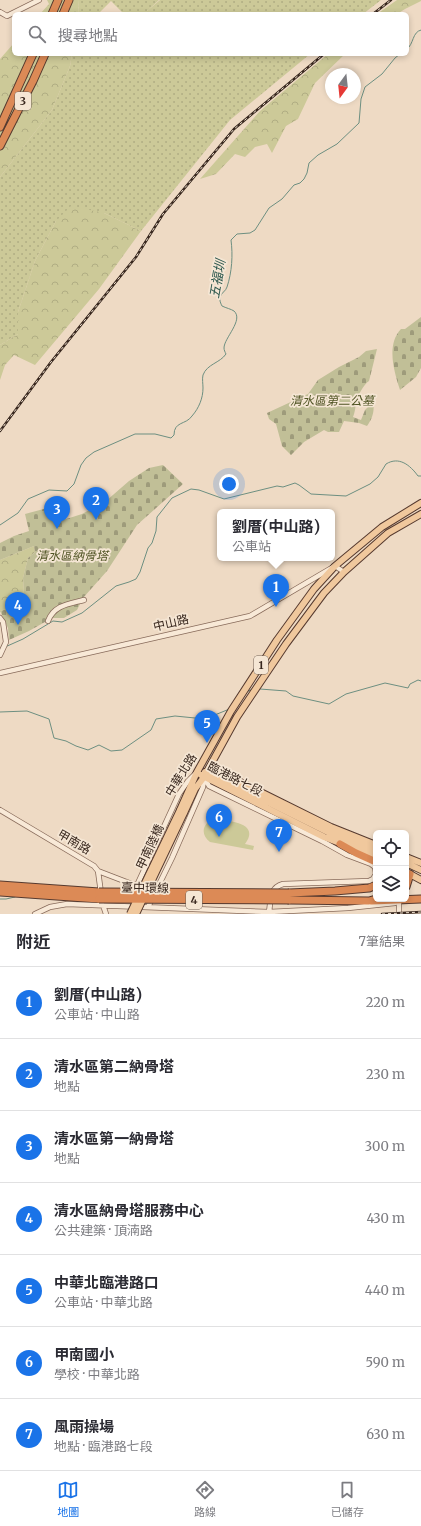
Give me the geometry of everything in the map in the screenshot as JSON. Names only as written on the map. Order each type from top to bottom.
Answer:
[{"type":"highway","points":[[53,12],[58,0]]},
{"type":"highway","points":[[64,12],[69,0]]},
{"type":"highway","name":"3","points":[[0,127],[32,56]]},
{"type":"highway","name":"3","points":[[0,146],[44,56]]},
{"type":"highway","points":[[340,844],[373,861]]},
{"type":"highway","name":"臺中環線","points":[[0,885],[99,892],[289,897]]},
{"type":"highway","points":[[289,897],[373,886]]},
{"type":"highway","points":[[335,891],[373,891]]},
{"type":"highway","name":"臺中環線","points":[[0,892],[99,899],[289,897]]},
{"type":"highway","points":[[289,897],[373,900]]},
{"type":"highway","points":[[409,899],[421,899]]},
{"type":"main road","name":"中山路","points":[[335,566],[382,526],[421,502]]},
{"type":"main road","name":"1","points":[[344,572],[388,533],[421,514]]},
{"type":"main road","name":"中華北路","points":[[197,772],[230,711],[277,640],[314,590],[335,566]]},
{"type":"main road","name":"中華北路","points":[[207,772],[237,717],[281,650],[324,593],[344,572]]},
{"type":"main road","name":"1","points":[[182,812],[197,772]]},
{"type":"main road","name":"臨港路七段","points":[[197,772],[207,772],[373,850]]},
{"type":"main road","name":"1","points":[[182,812],[207,772]]},
{"type":"main road","name":"臨港路七段","points":[[207,772],[340,844],[373,856]]},
{"type":"main road","name":"甲南陸橋","points":[[130,914],[182,812]]},
{"type":"main road","name":"甲南陸橋","points":[[136,914],[182,812]]},
{"type":"main road","name":"臨港路七段","points":[[330,830],[373,844]]},
{"type":"main road","points":[[409,858],[421,863]]},
{"type":"main road","points":[[409,873],[421,870]]},
{"type":"main road","points":[[409,873],[421,880]]},
{"type":"street","points":[[15,12],[38,0]]},
{"type":"street","points":[[0,12],[7,16],[12,13]]},
{"type":"street","points":[[335,566],[344,572]]},
{"type":"street","name":"中山路","points":[[0,674],[250,616],[335,566]]},
{"type":"street","points":[[48,621],[50,616],[58,608],[84,600]]},
{"type":"street","points":[[0,618],[3,622],[6,642],[0,655]]},
{"type":"street","name":"中華北路","points":[[128,906],[180,794],[188,781],[197,772]]},
{"type":"street","points":[[207,772],[209,786],[322,841],[347,855],[375,867],[375,877],[369,881],[283,884],[277,886],[273,889],[269,912]]},
{"type":"street","name":"中華北路","points":[[148,907],[172,858],[203,787],[207,772]]},
{"type":"street","name":"甲南路","points":[[0,810],[88,862],[98,871],[103,906],[106,914]]},
{"type":"street","points":[[98,871],[137,886]]},
{"type":"street","points":[[35,914],[50,906],[60,904],[269,912],[421,902]]},
{"type":"street","points":[[399,903],[399,914]]},
{"type":"green space","points":[[47,0],[79,0],[78,12],[42,12],[49,4]]},
{"type":"green space","points":[[79,0],[159,0],[147,11],[160,0],[381,0],[366,12],[122,12],[111,1],[100,12],[78,12]]},
{"type":"green space","points":[[397,0],[421,0],[400,12],[380,12]]},
{"type":"green space","points":[[12,45],[12,56],[72,56],[70,66],[52,110],[0,177],[0,59]]},
{"type":"green space","points":[[72,56],[308,56],[230,120],[141,231],[104,213],[56,221],[35,261],[18,312],[18,334],[0,345],[0,177],[52,110],[70,66]]},
{"type":"green space","points":[[326,56],[343,56],[331,68],[325,68],[325,73],[315,83],[298,119],[286,126],[272,153],[267,144],[255,147],[245,157],[235,154],[216,174],[200,179],[260,111]]},
{"type":"green space","points":[[71,206],[104,213],[141,231],[99,289],[35,365],[14,355],[5,365],[0,380],[0,345],[18,334],[18,312],[35,261],[56,221]]},
{"type":"green space","name":"清水區第二公墓","points":[[421,317],[421,368],[416,377],[400,390],[393,358],[396,335],[401,329],[405,329]]},
{"type":"green space","name":"清水區第二公墓","points":[[377,349],[369,381],[356,401],[353,417],[361,420],[365,410],[373,402],[373,415],[367,426],[359,423],[344,421],[339,432],[328,432],[324,430],[304,442],[291,455],[282,446],[276,424],[269,419],[267,413],[308,394],[318,380],[359,357],[366,351]]},
{"type":"green space","name":"清水區納骨塔","points":[[163,465],[183,484],[137,525],[107,571],[83,598],[77,610],[64,618],[52,618],[9,640],[8,628],[0,611],[18,606],[24,593],[23,578],[28,558],[35,552],[34,546],[0,560],[0,543],[29,531],[25,514],[51,507],[54,516],[63,520],[82,514],[106,501],[129,481],[149,468]]},
{"type":"green space","points":[[34,546],[35,552],[28,558],[23,578],[24,593],[18,606],[0,611],[0,560]]},
{"type":"green space","points":[[215,819],[234,822],[246,827],[249,831],[249,837],[245,844],[254,846],[253,850],[210,842],[205,836],[204,829],[207,823]]},
{"type":"waterway","name":"五福圳","points":[[409,47],[416,33],[421,30]]},
{"type":"waterway","name":"五福圳","points":[[0,525],[18,513],[28,499],[49,490],[67,491],[74,484],[81,465],[86,458],[94,452],[135,434],[155,434],[171,438],[174,435],[176,427],[190,419],[200,403],[203,392],[203,375],[207,368],[220,360],[226,354],[224,349],[225,344],[237,319],[234,311],[222,306],[220,302],[230,275],[232,258],[231,240],[237,234],[250,233],[255,230],[269,208],[282,199],[294,185],[300,183],[304,179],[309,163],[318,155],[337,144],[359,123],[361,99],[365,87],[382,74],[398,56]]},
{"type":"waterway","points":[[5,647],[23,639],[53,621],[62,622],[82,613],[116,586],[136,579],[140,572],[148,548],[152,543],[156,531],[157,517],[172,498],[191,489],[199,490],[224,499],[277,486],[283,487],[295,483],[311,494],[346,496],[370,484],[378,477],[386,464],[395,461],[400,461],[408,465],[418,476],[421,476]]},
{"type":"waterway","points":[[260,689],[286,691],[293,696],[329,704],[346,694],[385,683],[408,688],[410,684],[418,680],[421,681]]},
{"type":"waterway","points":[[246,692],[253,689]]},
{"type":"waterway","points":[[0,712],[27,711],[49,719],[54,738],[88,750],[99,745],[111,751],[122,750],[151,730],[156,719],[175,716],[205,719],[230,708]]},
{"type":"waterway","points":[[0,899],[15,897]]},
{"type":"railway","points":[[376,12],[391,0]]},
{"type":"railway","points":[[0,431],[51,362],[136,257],[163,214],[234,129],[322,56]]},
{"type":"railway","points":[[382,914],[421,912]]},
{"type":"place","name":"清水區第二納骨塔","points":[[96,520]]},
{"type":"place","name":"清水區第一納骨塔","points":[[57,529]]},
{"type":"place","name":"劉厝(中山路)","points":[[276,607]]},
{"type":"place","name":"清水區納骨塔服務中心","points":[[18,625]]},
{"type":"place","name":"中華北臨港路口","points":[[207,743]]},
{"type":"place","name":"甲南國小","points":[[219,837]]},
{"type":"place","name":"風雨操場","points":[[279,852]]}]
